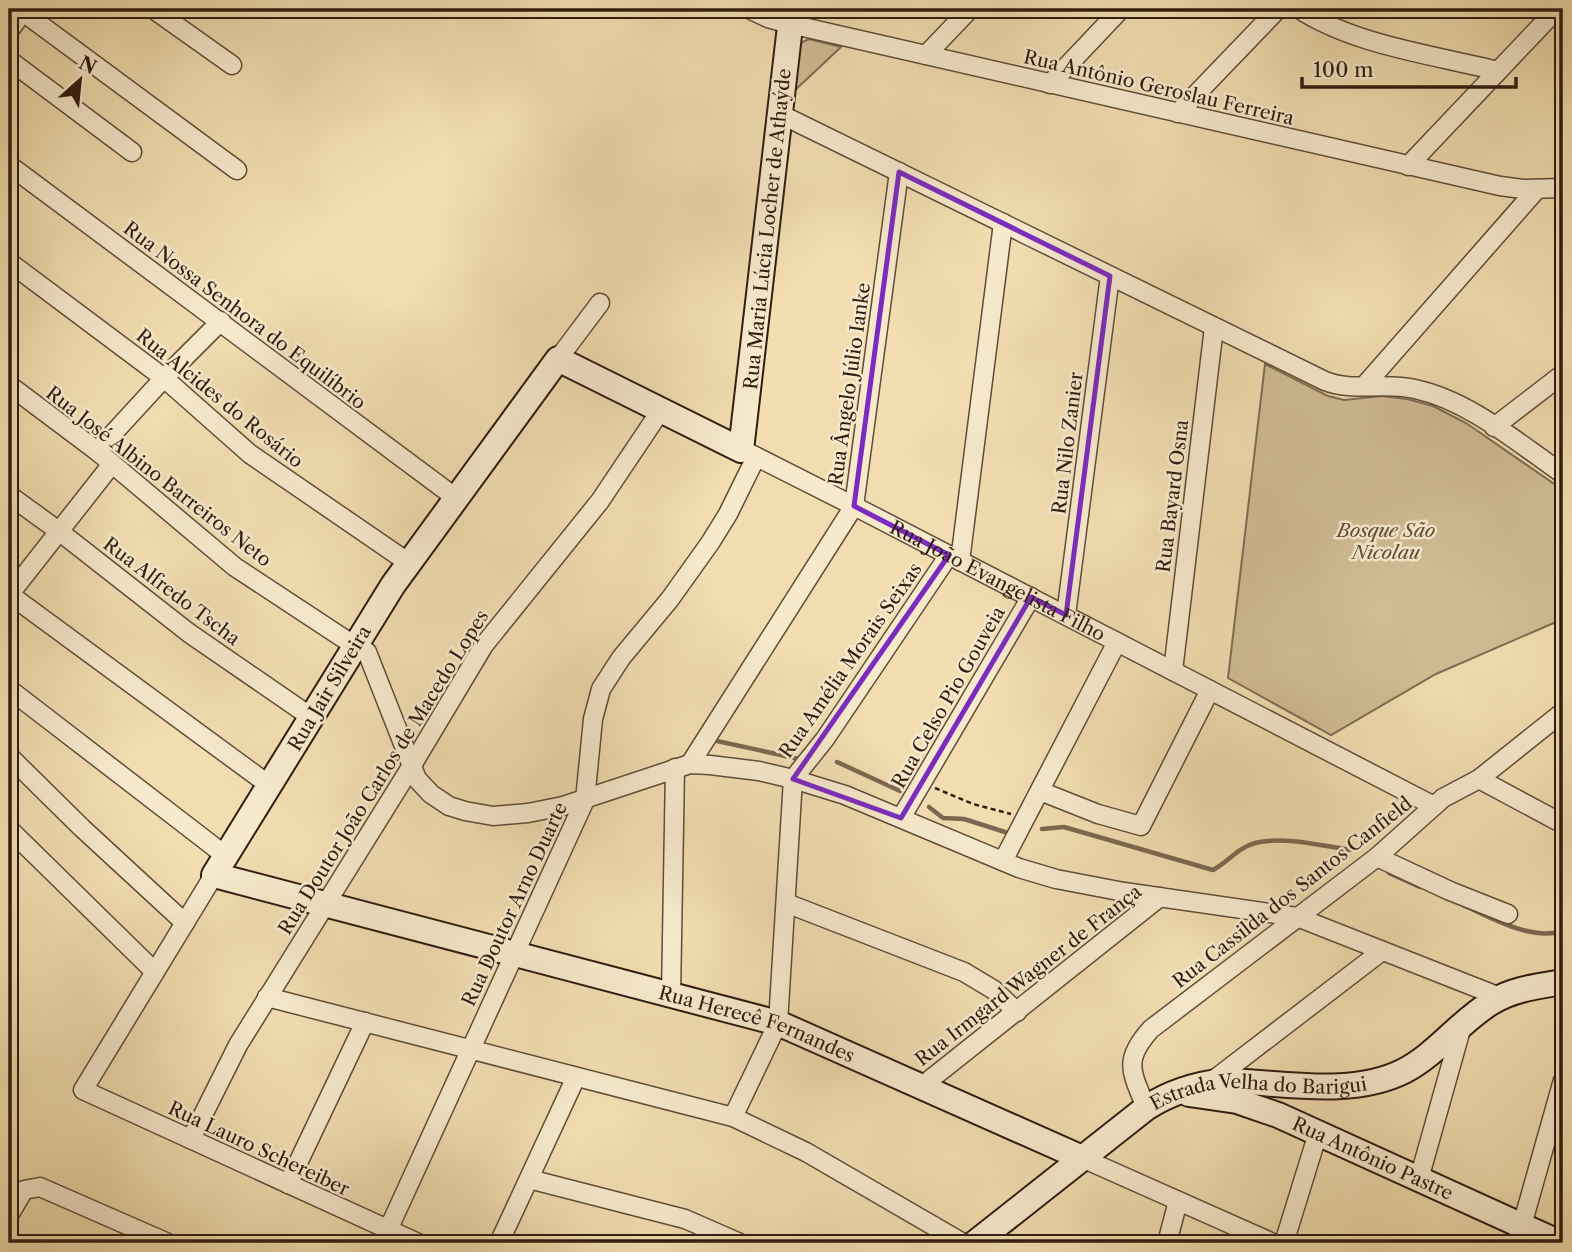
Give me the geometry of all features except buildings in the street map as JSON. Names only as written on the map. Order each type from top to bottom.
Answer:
[{"type":"street","points":[[153,9],[232,65]]},
{"type":"street","name":"Rua Antônio Geroslau Ferreira","points":[[749,9],[768,18],[791,17],[926,55],[1408,166],[1500,186],[1563,188]]},
{"type":"street","points":[[926,55],[970,9]]},
{"type":"street","points":[[1050,84],[1121,9]]},
{"type":"street","points":[[1178,113],[1278,9]]},
{"type":"street","points":[[1299,9],[1352,35],[1498,71]]},
{"type":"street","points":[[1408,166],[1557,9]]},
{"type":"street","points":[[9,31],[24,10],[237,170]]},
{"type":"street","name":"Rua Maria Lúcia Locher de Athaýde","points":[[749,453],[791,17]]},
{"type":"street","points":[[9,60],[132,152]]},
{"type":"street","points":[[780,114],[1333,384],[1341,387],[1397,385],[1432,393],[1453,402],[1563,474]]},
{"type":"street","name":"Rua Nossa Senhora do Equilíbrio","points":[[9,165],[456,498]]},
{"type":"street","name":"Rua Ângelo Júlio Ianke","points":[[682,766],[854,506],[899,172]]},
{"type":"street","points":[[1365,385],[1537,189]]},
{"type":"street","name":"Rua Amélia Morais Seixas","points":[[733,1117],[778,1023],[793,779],[954,558],[1003,223]]},
{"type":"street","name":"Rua Alcides do Rosário","points":[[9,262],[164,378],[250,454],[409,563]]},
{"type":"street","name":"Rua Nilo Zanier","points":[[1066,615],[1110,276]]},
{"type":"street","name":"Rua Jair Silveira","points":[[83,1090],[311,717],[409,563],[600,303]]},
{"type":"street","points":[[97,451],[220,321]]},
{"type":"street","name":"Rua Bayard Osna","points":[[1173,671],[1214,327]]},
{"type":"street","name":"Rua João Evangelista Filho","points":[[558,359],[854,506],[1434,806]]},
{"type":"street","points":[[1494,427],[1563,374]]},
{"type":"street","name":"Rua José Albino Barreiros Neto","points":[[9,385],[97,451],[235,567],[363,649],[370,657],[411,767],[424,789],[439,800],[480,814],[528,813],[585,800],[682,766]]},
{"type":"street","name":"Rua Doutor João Carlos de Macedo Lopes","points":[[191,1139],[238,1045],[484,645],[600,501],[661,410]]},
{"type":"street","name":"Rua Doutor Arno Duarte","points":[[387,1230],[585,800],[593,719],[601,689],[621,658],[670,599],[710,543],[728,514],[749,453]]},
{"type":"street","points":[[112,464],[9,595],[269,785]]},
{"type":"street","name":"Rua Alfredo Tscha","points":[[9,495],[189,633],[311,717]]},
{"type":"street","name":"Rua Celso Pio Gouveia","points":[[901,818],[1031,597]]},
{"type":"street","points":[[1003,861],[1117,642]]},
{"type":"street","points":[[9,689],[220,866]]},
{"type":"street","points":[[1040,791],[1098,814],[1142,826],[1210,690]]},
{"type":"street","name":"Rua Cassilda dos Santos Canfield","points":[[1146,1108],[1132,1063],[1133,1053],[1140,1042],[1164,1019],[1377,857],[1434,806],[1451,793],[1479,779],[1563,712]]},
{"type":"street","points":[[9,756],[185,923]]},
{"type":"street","points":[[671,995],[682,766],[735,767],[793,779],[845,795],[1003,861],[1056,879],[1297,917],[1500,997]]},
{"type":"street","points":[[1479,779],[1563,824]]},
{"type":"street","points":[[9,829],[155,972]]},
{"type":"street","points":[[1377,857],[1508,914]]},
{"type":"street","name":"Rua Herecê Fernandes","points":[[220,866],[325,904],[778,1023],[1273,1243]]},
{"type":"street","name":"Rua Irmgard Wagner de França","points":[[922,1086],[1160,897]]},
{"type":"street","points":[[786,903],[964,972],[994,990],[1017,1012]]},
{"type":"street","points":[[1211,1082],[1382,951]]},
{"type":"street","name":"Estrada Velha do Barigui","points":[[975,1243],[1157,1101],[1211,1082],[1311,1085],[1374,1081],[1397,1074],[1418,1062],[1500,997],[1563,982]]},
{"type":"street","points":[[267,997],[733,1117],[806,1152],[963,1243]]},
{"type":"street","points":[[288,1184],[365,1022]]},
{"type":"street","points":[[1419,1179],[1462,1026]]},
{"type":"street","points":[[499,1243],[576,1077]]},
{"type":"street","points":[[1520,1235],[1563,1080]]},
{"type":"street","name":"Rua Lauro Schereiber","points":[[83,1090],[418,1243]]},
{"type":"street","name":"Rua Antônio Pastre","points":[[1179,1092],[1246,1104],[1278,1115],[1419,1179],[1520,1235],[1560,1243]]},
{"type":"street","points":[[1284,1243],[1318,1133]]},
{"type":"street","points":[[529,1179],[685,1219],[740,1243]]},
{"type":"street","points":[[9,1215],[24,1190],[40,1187],[168,1243]]},
{"type":"street","points":[[1167,1243],[1178,1201]]},
{"type":"path","points":[[922,782],[973,804],[1025,818]]},
{"type":"highlighted area","points":[[899,172],[1110,276],[1066,615],[1031,597],[901,818],[793,779],[949,555],[854,506]]},
{"type":"green space","points":[[809,39],[841,47],[792,93],[800,43]]},
{"type":"green space","name":"Bosque São Nicolau","points":[[1265,364],[1328,396],[1344,400],[1382,396],[1433,406],[1466,423],[1563,490],[1563,619],[1436,674],[1331,735],[1228,678]]},
{"type":"waterway","points":[[717,741],[799,759]]},
{"type":"waterway","points":[[837,762],[900,791]]},
{"type":"waterway","points":[[929,807],[943,818],[964,819],[1005,832]]},
{"type":"waterway","points":[[1042,829],[1064,827],[1213,870],[1243,848],[1266,841],[1302,842],[1350,850]]},
{"type":"waterway","points":[[1389,873],[1420,887]]},
{"type":"waterway","points":[[1463,905],[1525,931],[1563,931]]}]
